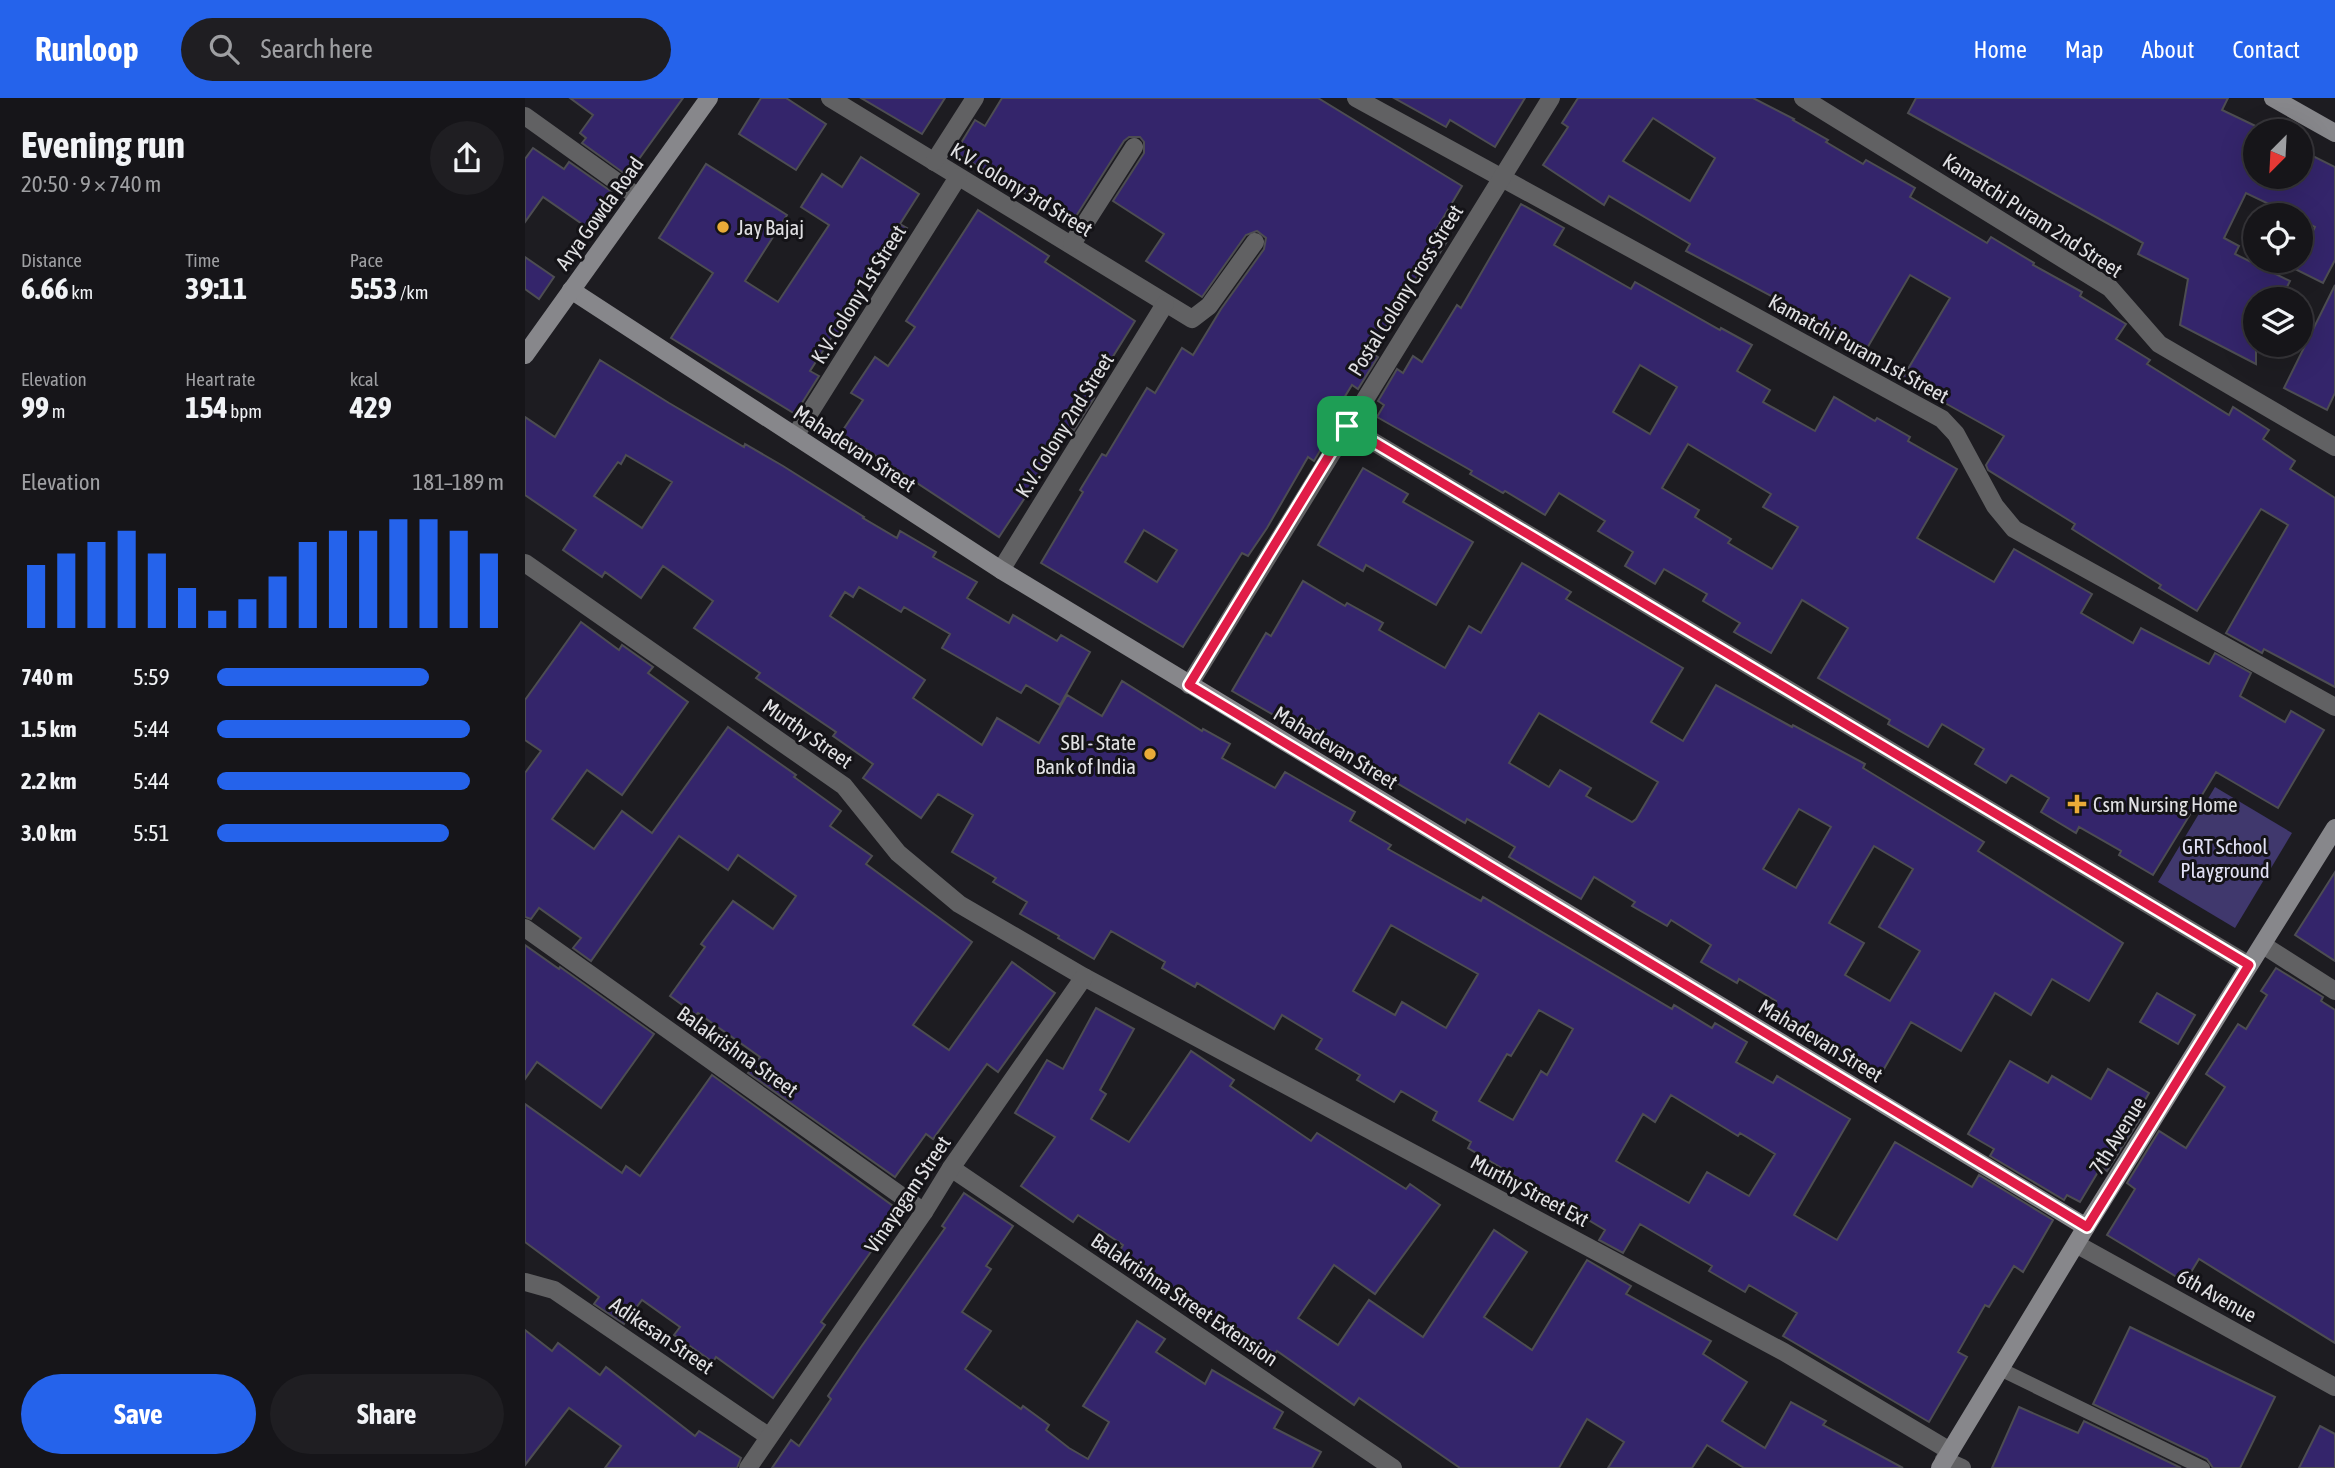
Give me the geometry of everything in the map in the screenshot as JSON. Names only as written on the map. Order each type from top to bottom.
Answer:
[{"type":"street","name":"Arya Gowda Road","points":[[525,355],[709,98]]},
{"type":"street","name":"K.V. Colony 3rd Street","points":[[830,98],[1192,319],[1209,306],[1255,242]]},
{"type":"street","points":[[934,163],[975,98]]},
{"type":"street","name":"Kamatchi Puram 1st Street","points":[[1356,98],[1942,419],[1956,434],[1995,506],[2014,529],[2335,707]]},
{"type":"street","name":"Postal Colony Cross Street","points":[[1189,685],[1551,98]]},
{"type":"street","name":"Kamatchi Puram 2nd Street","points":[[1804,98],[2110,288],[2158,344],[2335,447]]},
{"type":"street","points":[[2273,98],[2334,129]]},
{"type":"street","points":[[525,116],[638,197]]},
{"type":"street","points":[[1072,244],[1133,147]]},
{"type":"street","name":"K.V. Colony 1st Street","points":[[795,436],[958,177]]},
{"type":"street","name":"Mahadevan Street","points":[[571,290],[1001,570],[2087,1227]]},
{"type":"street","name":"K.V. Colony 2nd Street","points":[[1001,570],[1165,304]]},
{"type":"street","points":[[1347,426],[2249,965]]},
{"type":"street","name":"Murthy Street","points":[[525,563],[844,786],[898,853],[959,904],[1084,977]]},
{"type":"street","name":"7th Avenue","points":[[1945,1460],[2335,828]]},
{"type":"street","name":"Balakrishna Street","points":[[525,928],[924,1212]]},
{"type":"street","points":[[2263,946],[2335,991]]},
{"type":"street","name":"Vinayagam Street","points":[[748,1468],[1084,977]]},
{"type":"street","name":"Murthy Street Ext","points":[[1084,977],[1784,1352],[1945,1460],[1962,1468]]},
{"type":"street","name":"Balakrishna Street Extension","points":[[951,1168],[1393,1468]]},
{"type":"street","name":"6th Avenue","points":[[2076,1244],[2335,1387]]},
{"type":"street","name":"Adikesan Street","points":[[525,1282],[554,1290],[768,1436]]},
{"type":"lane","points":[[2000,1369],[2203,1468]]},
{"type":"green space","name":"GRT School Playground","points":[[2215,787],[2292,833],[2235,928],[2158,882]]},
{"type":"building","points":[[570,98],[683,98],[631,170],[625,174],[582,143],[586,138],[580,133],[593,115]]},
{"type":"building","points":[[761,98],[786,98],[826,124],[796,170],[739,134]]},
{"type":"building","points":[[861,98],[945,98],[922,134]]},
{"type":"building","points":[[1002,98],[1318,98],[1462,186],[1436,230],[1449,238],[1433,264],[1427,261],[1370,352],[1378,357],[1358,389],[1352,385],[1325,429],[1331,432],[1314,461],[1308,457],[1267,528],[1248,556],[1242,553],[1183,647],[1041,563],[1083,492],[1080,490],[1102,454],[1106,456],[1147,388],[1155,393],[1182,348],[1193,355],[1221,309],[1264,249],[1266,238],[1257,231],[1246,235],[1202,297],[1146,261],[1164,234],[1113,201],[1144,153],[1144,142],[1140,137],[1129,137],[1124,141],[1073,221],[955,153],[975,120],[985,126]],"holes":[[[1144,530],[1177,550],[1157,582],[1125,562]]]},
{"type":"building","points":[[1394,98],[1525,98],[1495,147],[1450,120],[1446,127]]},
{"type":"building","points":[[1578,98],[1753,98],[1794,119],[1863,164],[1866,160],[1915,188],[1910,197],[1987,243],[1991,237],[2034,263],[2033,265],[2082,292],[2080,296],[2126,324],[2116,339],[2150,360],[2147,364],[2229,415],[2233,407],[2269,430],[2263,439],[2295,461],[2290,469],[2335,498],[2335,687],[2264,649],[2262,653],[2226,633],[2288,525],[2261,509],[2197,611],[2072,529],[2075,524],[1988,470],[1986,465],[2004,436],[1902,379],[1950,298],[1910,275],[1863,355],[1779,300],[1686,251],[1690,244],[1609,196],[1604,205],[1543,165],[1568,127],[1562,123]],"holes":[[[1653,118],[1715,158],[1690,201],[1623,161]]]},
{"type":"building","points":[[1916,98],[2228,98],[2222,110],[2243,120],[2243,189],[2313,189],[2313,156],[2335,167],[2335,260],[2323,283],[2303,273],[2313,273],[2313,203],[2267,203],[2246,193],[2224,238],[2239,246],[2235,254],[2243,258],[2243,273],[2274,273],[2290,281],[2287,287],[2243,287],[2243,357],[2256,357],[2256,364],[2180,325],[2188,279],[2138,254],[2143,243],[1908,113]]},
{"type":"building","points":[[533,148],[564,169],[569,162],[612,192],[588,228],[543,197],[525,222],[525,159]]},
{"type":"building","points":[[861,157],[919,194],[900,224],[907,228],[886,261],[879,257],[852,299],[860,304],[840,335],[835,332],[810,371],[819,376],[795,414],[671,338],[713,273],[659,238],[706,164],[787,215],[745,281],[778,302],[829,225],[801,207],[822,174],[842,187]]},
{"type":"building","points":[[1521,204],[1564,228],[1554,245],[1631,289],[1635,282],[1752,345],[1737,371],[1770,390],[1763,402],[1815,431],[1834,397],[1875,421],[1877,418],[1910,437],[1908,441],[1957,469],[1917,538],[1994,582],[2014,549],[2092,594],[2081,613],[2133,643],[2141,628],[2209,664],[2215,653],[2251,673],[2240,696],[2285,722],[2291,711],[2324,730],[2278,808],[2216,772],[2153,875],[2119,855],[2121,851],[2079,827],[2076,833],[2041,812],[2049,798],[2011,775],[2006,783],[1975,764],[1984,749],[1942,724],[1928,747],[1888,724],[1890,720],[1818,678],[1848,628],[1802,600],[1771,653],[1734,632],[1740,623],[1703,601],[1707,594],[1664,569],[1655,584],[1625,566],[1633,552],[1598,531],[1605,521],[1559,493],[1545,515],[1470,474],[1472,471],[1377,417],[1384,405],[1378,401],[1397,369],[1403,373],[1413,356],[1422,362],[1457,305],[1461,308]],"holes":[[[1640,365],[1677,387],[1650,434],[1613,412]],[[1688,444],[1771,494],[1763,507],[1798,527],[1772,569],[1728,543],[1731,539],[1695,517],[1699,510],[1662,488]]]},
{"type":"building","points":[[978,210],[1049,256],[1045,262],[1135,321],[1089,395],[1094,398],[1074,430],[1071,428],[999,537],[841,433],[863,400],[851,393],[875,357],[888,366],[915,327],[906,321]]},
{"type":"building","points":[[525,257],[554,277],[539,299],[525,289]]},
{"type":"building","points":[[2335,285],[2335,393],[2327,410],[2284,388],[2299,357],[2313,357],[2313,329]]},
{"type":"building","points":[[600,360],[744,447],[745,444],[783,466],[897,538],[900,531],[936,552],[933,557],[977,582],[967,598],[1009,623],[1013,615],[1057,641],[1061,635],[1090,652],[1060,705],[1026,685],[1021,693],[942,648],[950,634],[904,607],[901,612],[859,587],[853,597],[845,592],[830,616],[925,680],[913,698],[982,745],[997,718],[1039,743],[1067,695],[1102,716],[1122,681],[1202,731],[1203,729],[1230,744],[1222,758],[1275,788],[1285,772],[1355,812],[1350,821],[1391,845],[1388,849],[1481,901],[1483,897],[1672,1009],[1674,1005],[1712,1028],[1715,1023],[1747,1042],[1736,1062],[1773,1083],[1777,1076],[1850,1119],[1794,1215],[1837,1240],[1895,1142],[1972,1187],[1979,1175],[2053,1220],[2023,1272],[2014,1266],[1989,1307],[1985,1305],[1958,1352],[1967,1357],[1929,1422],[1783,1336],[1797,1313],[1749,1285],[1745,1292],[1709,1271],[1712,1266],[1640,1224],[1623,1253],[1599,1240],[1605,1230],[1468,1148],[1471,1142],[1433,1120],[1437,1112],[1401,1091],[1394,1102],[1357,1080],[1360,1075],[1316,1049],[1322,1039],[1282,1015],[1274,1029],[1197,983],[1195,987],[1162,968],[1165,962],[1111,931],[1094,959],[1020,914],[1027,902],[993,882],[996,878],[952,852],[973,815],[938,794],[921,818],[863,778],[873,764],[833,736],[836,732],[756,678],[760,673],[694,628],[713,601],[663,566],[641,598],[605,572],[602,577],[563,550],[576,530],[525,495],[525,417],[555,437]],"holes":[[[626,455],[672,482],[642,528],[594,496],[618,462],[621,464]],[[1391,925],[1478,974],[1446,1028],[1402,1002],[1395,1015],[1353,991]],[[1539,1010],[1573,1029],[1547,1075],[1541,1071],[1513,1120],[1479,1101],[1507,1054],[1511,1056]],[[1671,1095],[1738,1136],[1740,1133],[1775,1154],[1749,1196],[1707,1172],[1689,1203],[1616,1161],[1643,1114],[1655,1122]]]},
{"type":"building","points":[[1363,468],[1408,494],[1403,502],[1473,542],[1436,605],[1366,565],[1363,571],[1318,545]]},
{"type":"building","points":[[1522,563],[1571,592],[1566,599],[1683,668],[1651,722],[1683,741],[1716,685],[1865,764],[1863,768],[1984,842],[1978,851],[2123,943],[2089,1001],[2052,979],[2031,1015],[1995,993],[1961,1051],[1911,1022],[1881,1074],[1846,1053],[1842,1060],[1809,1040],[1813,1034],[1771,1010],[1776,1001],[1739,979],[1737,983],[1701,962],[1711,945],[1671,920],[1667,926],[1632,906],[1635,902],[1594,877],[1581,899],[1509,857],[1515,847],[1467,819],[1465,823],[1362,766],[1364,763],[1323,739],[1325,735],[1282,710],[1277,717],[1232,691],[1266,633],[1271,636],[1303,581],[1345,606],[1347,603],[1383,623],[1379,630],[1445,668],[1469,626],[1481,633]],"holes":[[[1539,713],[1658,782],[1636,819],[1632,822],[1586,796],[1591,788],[1560,770],[1549,787],[1509,763]],[[1799,809],[1831,827],[1796,888],[1763,869]],[[1874,846],[1913,869],[1879,927],[1920,951],[1890,1001],[1845,975],[1864,943],[1829,923]]]},
{"type":"building","points":[[581,622],[619,650],[622,645],[653,667],[648,673],[688,702],[622,795],[587,770],[552,819],[594,849],[622,811],[652,833],[728,727],[841,811],[830,826],[872,856],[866,864],[972,942],[913,1025],[949,1050],[1012,962],[1055,993],[998,1072],[987,1064],[933,1139],[926,1134],[895,1177],[748,1073],[760,1057],[670,996],[705,947],[701,944],[733,901],[773,929],[796,896],[738,855],[728,870],[679,836],[591,961],[573,948],[581,938],[539,908],[531,919],[525,917],[525,773],[541,751],[525,740],[525,700]]},
{"type":"building","points":[[2335,872],[2335,961],[2295,935]]},
{"type":"building","points":[[525,945],[654,1034],[601,1108],[537,1062],[525,1079]]},
{"type":"building","points":[[2276,968],[2323,997],[2321,1001],[2335,1010],[2335,1343],[2199,1259],[2185,1282],[2107,1235],[2135,1189],[2127,1183],[2159,1131],[2186,1148],[2225,1087],[2206,1074],[2238,1024],[2246,1029],[2267,995],[2261,991]]},
{"type":"building","points":[[2157,993],[2195,1015],[2178,1044],[2140,1022]]},
{"type":"building","points":[[1096,1008],[1134,1029],[1100,1090],[1106,1094],[1091,1119],[1129,1142],[1191,1051],[1234,1080],[1230,1086],[1311,1141],[1317,1133],[1406,1189],[1410,1184],[1440,1205],[1375,1294],[1334,1265],[1298,1318],[1338,1345],[1369,1300],[1423,1337],[1494,1230],[1527,1252],[1484,1317],[1532,1350],[1587,1260],[1631,1286],[1626,1294],[1711,1341],[1703,1354],[1747,1382],[1722,1421],[1765,1448],[1791,1402],[1826,1421],[1823,1425],[1903,1468],[1744,1468],[1707,1445],[1692,1468],[1608,1468],[1624,1442],[1587,1419],[1559,1468],[1460,1468],[1359,1398],[1354,1405],[1277,1351],[1275,1354],[1237,1328],[1233,1333],[1200,1311],[1202,1308],[1119,1252],[1123,1245],[1078,1215],[1073,1222],[1021,1186],[1055,1137],[1015,1113],[1047,1060],[1063,1069]]},
{"type":"building","points":[[2010,1061],[2048,1083],[2052,1076],[2091,1099],[2108,1069],[2149,1093],[2136,1116],[2140,1119],[2107,1171],[2101,1167],[2080,1202],[2067,1195],[2064,1200],[1990,1156],[1994,1149],[1968,1134]]},
{"type":"building","points":[[712,1075],[900,1211],[821,1322],[825,1325],[773,1398],[716,1357],[713,1362],[674,1335],[680,1327],[642,1300],[624,1324],[594,1304],[599,1297],[525,1242],[525,1104],[622,1173],[626,1166],[640,1176]]},
{"type":"building","points":[[964,1193],[1013,1226],[986,1266],[991,1269],[962,1312],[991,1331],[965,1369],[1021,1409],[1023,1406],[1049,1425],[1046,1430],[1088,1459],[1109,1422],[1083,1406],[1137,1321],[1165,1339],[1156,1352],[1205,1384],[1212,1370],[1283,1412],[1274,1428],[1321,1452],[1312,1468],[772,1468],[791,1440],[799,1446],[831,1399],[828,1396],[945,1228],[942,1226]]},
{"type":"building","points":[[2130,1327],[2275,1397],[2240,1468],[2213,1468],[2207,1459],[2093,1404]]},
{"type":"building","points":[[525,1330],[552,1351],[558,1343],[600,1375],[606,1367],[695,1436],[699,1431],[741,1458],[737,1468],[605,1468],[621,1446],[569,1408],[525,1465]]},
{"type":"building","points":[[2019,1407],[2078,1433],[2084,1421],[2181,1468],[1992,1468]]},
{"type":"building","points":[[2320,1426],[2335,1434],[2335,1468],[2299,1468]]},
{"type":"place","name":"Jay Bajaj","points":[[723,227]]},
{"type":"place","name":"SBI - State Bank of India","points":[[1150,754]]},
{"type":"place","name":"Csm Nursing Home","points":[[2077,804]]},
{"type":"route","points":[[1347,426],[2249,965],[2087,1227],[1189,685],[1347,426]]}]
